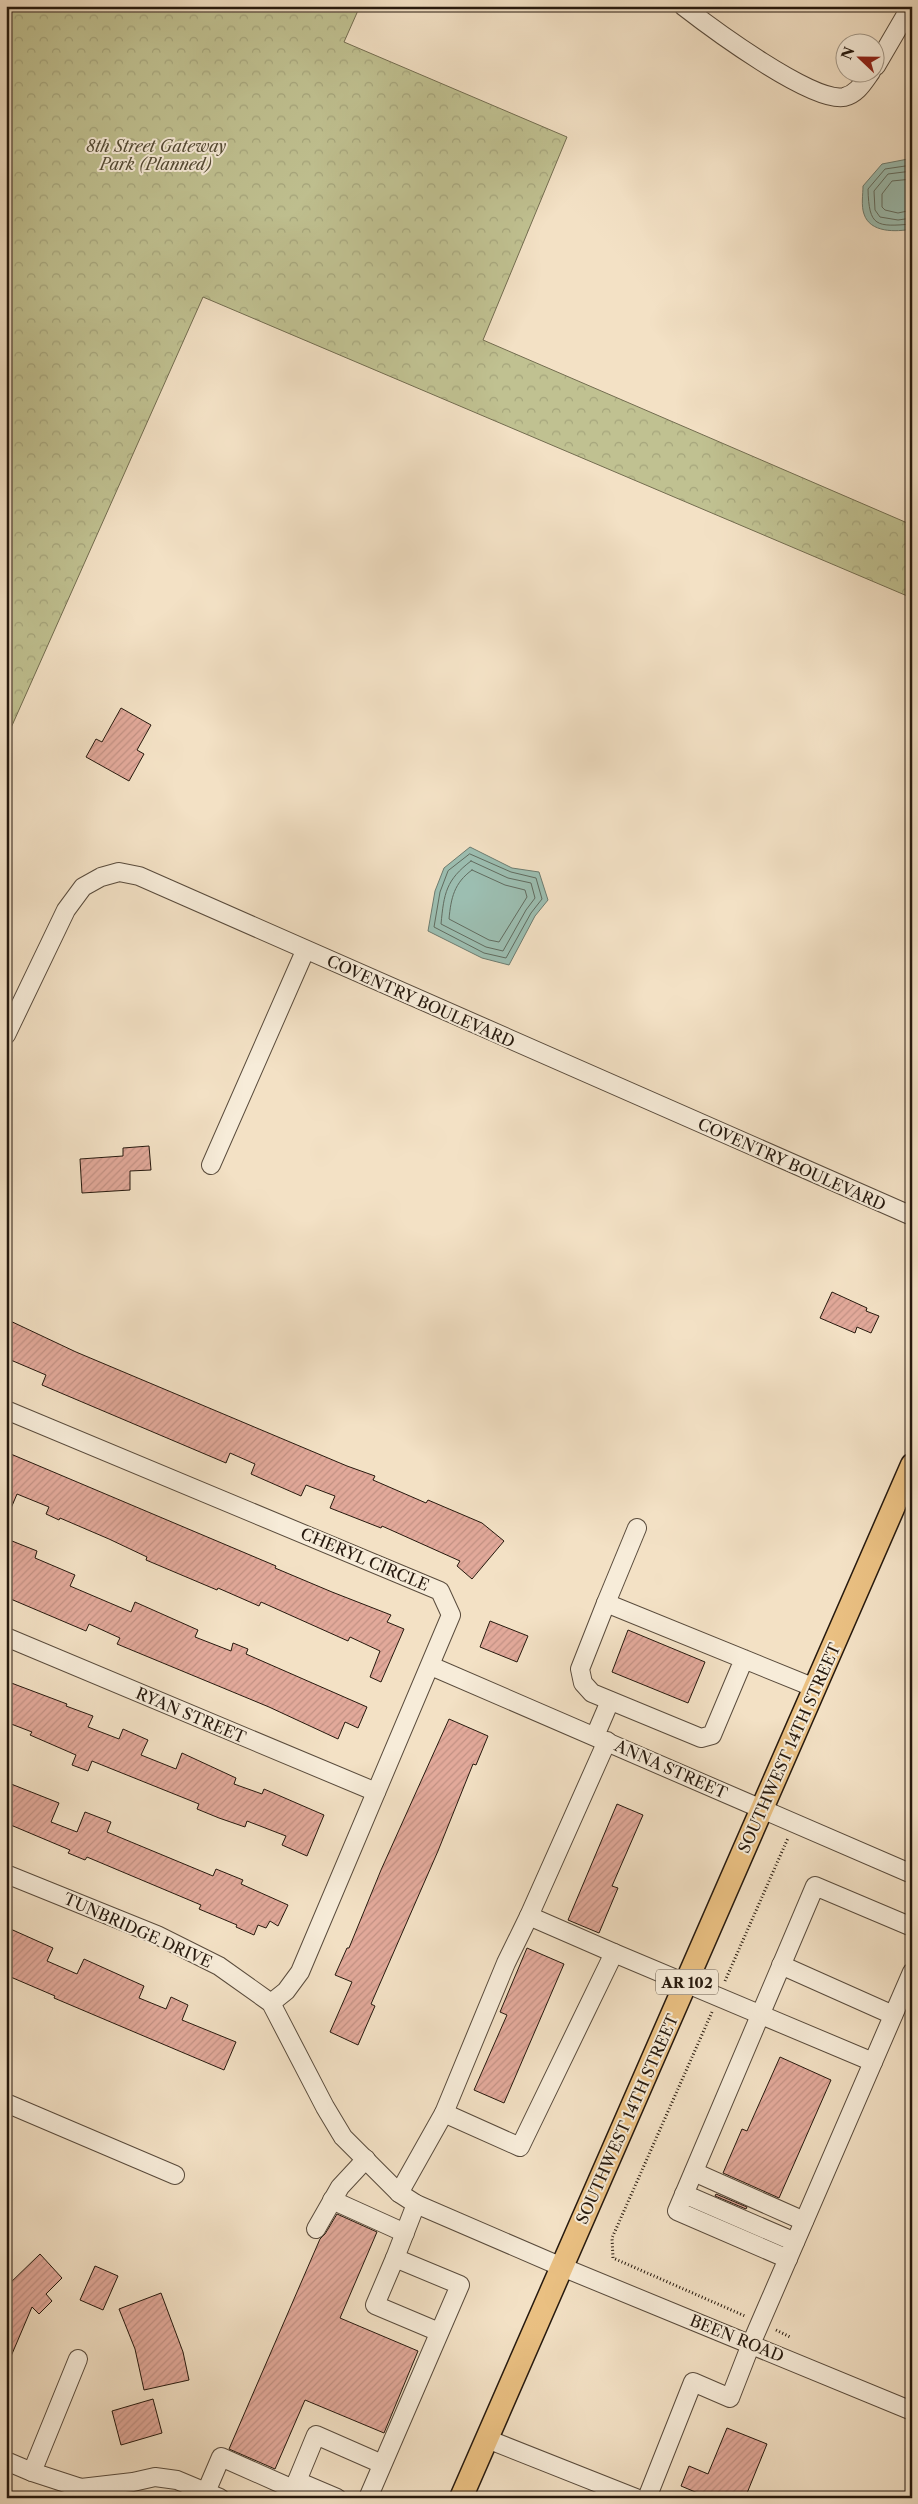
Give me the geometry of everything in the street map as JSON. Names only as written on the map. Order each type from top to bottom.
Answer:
[{"type":"main road","name":"SOUTHWEST 14TH STREET","points":[[461,2498],[912,1465]]},
{"type":"street","points":[[683,6],[735,46],[789,78],[822,93],[841,98],[854,94],[863,82]]},
{"type":"street","points":[[886,49],[911,6]]},
{"type":"street","name":"COVENTRY BOULEVARD","points":[[6,1035],[66,910],[82,887],[101,877],[119,872],[139,876],[912,1216]]},
{"type":"street","points":[[210,1165],[306,951]]},
{"type":"street","name":"CHERYL CIRCLE","points":[[6,1410],[440,1591],[451,1615],[300,1972],[286,1991],[271,2003]]},
{"type":"street","points":[[637,1528],[580,1669],[583,1683],[592,1693],[701,1738],[712,1735],[744,1659]]},
{"type":"street","points":[[606,1604],[815,1688]]},
{"type":"street","name":"RYAN STREET","points":[[6,1637],[376,1792]]},
{"type":"street","name":"ANNA STREET","points":[[431,1666],[912,1874]]},
{"type":"street","points":[[399,2193],[444,2113],[506,1963],[529,1916],[601,1739],[610,1701]]},
{"type":"street","name":"TUNBRIDGE DRIVE","points":[[6,1874],[156,1935],[219,1966],[271,2003],[325,2107],[343,2136],[399,2193],[416,2204],[562,2267]]},
{"type":"street","points":[[788,2259],[677,2211],[815,1886],[912,1927]]},
{"type":"street","points":[[529,1916],[873,2062]]},
{"type":"street","points":[[444,2113],[520,2147],[614,1953]]},
{"type":"street","points":[[782,1966],[893,2015]]},
{"type":"street","points":[[647,2498],[693,2382],[730,2398],[751,2344],[912,1972]]},
{"type":"street","points":[[6,2103],[175,2176]]},
{"type":"street","points":[[316,2229],[340,2187],[366,2159]]},
{"type":"street","points":[[689,2184],[800,2232]]},
{"type":"street","points":[[689,2184],[800,2232]]},
{"type":"street","points":[[332,2200],[405,2232]]},
{"type":"street","points":[[416,2204],[375,2305],[440,2332]]},
{"type":"street","points":[[368,2498],[460,2285],[395,2258]]},
{"type":"street","name":"BEEN ROAD","points":[[562,2267],[912,2411]]},
{"type":"street","points":[[32,2472],[78,2359]]},
{"type":"street","points":[[294,2489],[316,2434],[382,2464]]},
{"type":"street","points":[[487,2439],[636,2498]]},
{"type":"street","points":[[6,2461],[32,2472],[81,2488],[132,2482],[155,2477],[177,2480],[213,2495],[221,2457],[294,2489],[337,2498]]},
{"type":"path","points":[[726,1980],[794,1824]]},
{"type":"path","points":[[774,2329],[790,2337]]},
{"type":"green space","name":"8th Street Gateway Park (Planned)","points":[[6,6],[360,6],[344,42],[567,137],[483,340],[912,525],[912,598],[203,297],[6,739]]},
{"type":"water","points":[[908,159],[912,161],[912,229],[891,231],[878,228],[867,220],[864,214],[862,204],[863,186],[882,164]]},
{"type":"water","points":[[470,847],[512,868],[539,872],[548,900],[535,916],[509,965],[482,958],[428,931],[435,891],[444,868]]},
{"type":"building","points":[[121,708],[151,725],[137,750],[144,754],[129,781],[86,757],[96,739],[102,742]]},
{"type":"building","points":[[149,1146],[151,1170],[130,1171],[130,1190],[82,1193],[80,1159],[123,1156],[123,1148]]},
{"type":"building","points":[[832,1292],[867,1308],[866,1311],[879,1316],[871,1333],[857,1327],[855,1333],[820,1318]]},
{"type":"building","points":[[6,1319],[76,1352],[375,1476],[373,1480],[426,1503],[428,1500],[482,1523],[504,1541],[472,1579],[457,1566],[460,1561],[382,1526],[381,1528],[330,1508],[335,1496],[306,1485],[301,1496],[251,1474],[255,1464],[230,1453],[226,1463],[42,1385],[46,1375],[6,1358]]},
{"type":"building","points":[[6,1452],[276,1566],[275,1568],[391,1615],[387,1622],[404,1629],[381,1682],[370,1677],[380,1651],[350,1637],[348,1641],[261,1602],[259,1606],[146,1560],[147,1557],[109,1539],[46,1514],[49,1507],[17,1494],[6,1520]]},
{"type":"building","points":[[12,1541],[37,1551],[35,1558],[75,1575],[70,1586],[131,1612],[135,1602],[198,1630],[195,1637],[231,1651],[233,1643],[248,1649],[246,1654],[367,1707],[358,1728],[345,1722],[338,1739],[269,1707],[117,1644],[120,1638],[89,1624],[86,1631],[6,1597],[6,1555]]},
{"type":"building","points":[[490,1621],[528,1636],[517,1662],[480,1647]]},
{"type":"building","points":[[628,1630],[705,1662],[688,1703],[612,1672]]},
{"type":"building","points":[[6,1681],[93,1716],[88,1727],[119,1739],[123,1729],[148,1740],[141,1755],[176,1769],[182,1753],[236,1778],[234,1784],[262,1794],[264,1789],[324,1815],[307,1856],[282,1845],[286,1836],[247,1821],[245,1827],[219,1818],[197,1809],[199,1804],[92,1761],[88,1771],[72,1765],[76,1755],[30,1735],[32,1732],[6,1722]]},
{"type":"building","points":[[449,1719],[488,1736],[476,1765],[473,1764],[438,1851],[371,2004],[375,2006],[358,2045],[330,2032],[352,1982],[335,1975],[347,1948],[349,1948],[381,1870]]},
{"type":"building","points":[[6,1782],[59,1803],[51,1822],[77,1832],[85,1812],[111,1822],[107,1832],[213,1876],[216,1869],[243,1880],[241,1884],[288,1905],[278,1926],[270,1921],[266,1928],[258,1925],[254,1935],[236,1927],[237,1925],[199,1909],[201,1905],[87,1857],[85,1860],[68,1853],[70,1850],[6,1823]]},
{"type":"building","points":[[617,1804],[643,1815],[612,1886],[618,1888],[599,1933],[568,1920]]},
{"type":"building","points":[[6,1927],[53,1948],[47,1961],[77,1974],[84,1959],[144,1986],[139,1998],[166,2009],[171,1997],[188,2005],[182,2020],[236,2042],[224,2070],[54,1998],[55,1996],[6,1975]]},
{"type":"building","points":[[527,1948],[564,1964],[504,2103],[474,2090],[507,2015],[500,2012]]},
{"type":"building","points":[[780,2057],[831,2080],[779,2198],[723,2173],[742,2129],[747,2131]]},
{"type":"building","points":[[716,2194],[747,2207],[746,2209],[715,2196]]},
{"type":"building","points":[[337,2214],[377,2232],[340,2318],[418,2351],[384,2433],[305,2400],[275,2469],[229,2449],[320,2239]]},
{"type":"building","points":[[40,2254],[62,2278],[46,2294],[52,2301],[39,2314],[32,2307],[6,2368],[6,2287]]},
{"type":"building","points":[[95,2266],[118,2276],[103,2310],[80,2300]]},
{"type":"building","points":[[161,2293],[183,2352],[189,2380],[144,2390],[135,2349],[119,2309]]},
{"type":"building","points":[[153,2399],[162,2433],[121,2445],[112,2411]]},
{"type":"building","points":[[727,2428],[767,2444],[745,2498],[699,2498],[700,2494],[681,2486],[689,2466],[708,2474]]}]
